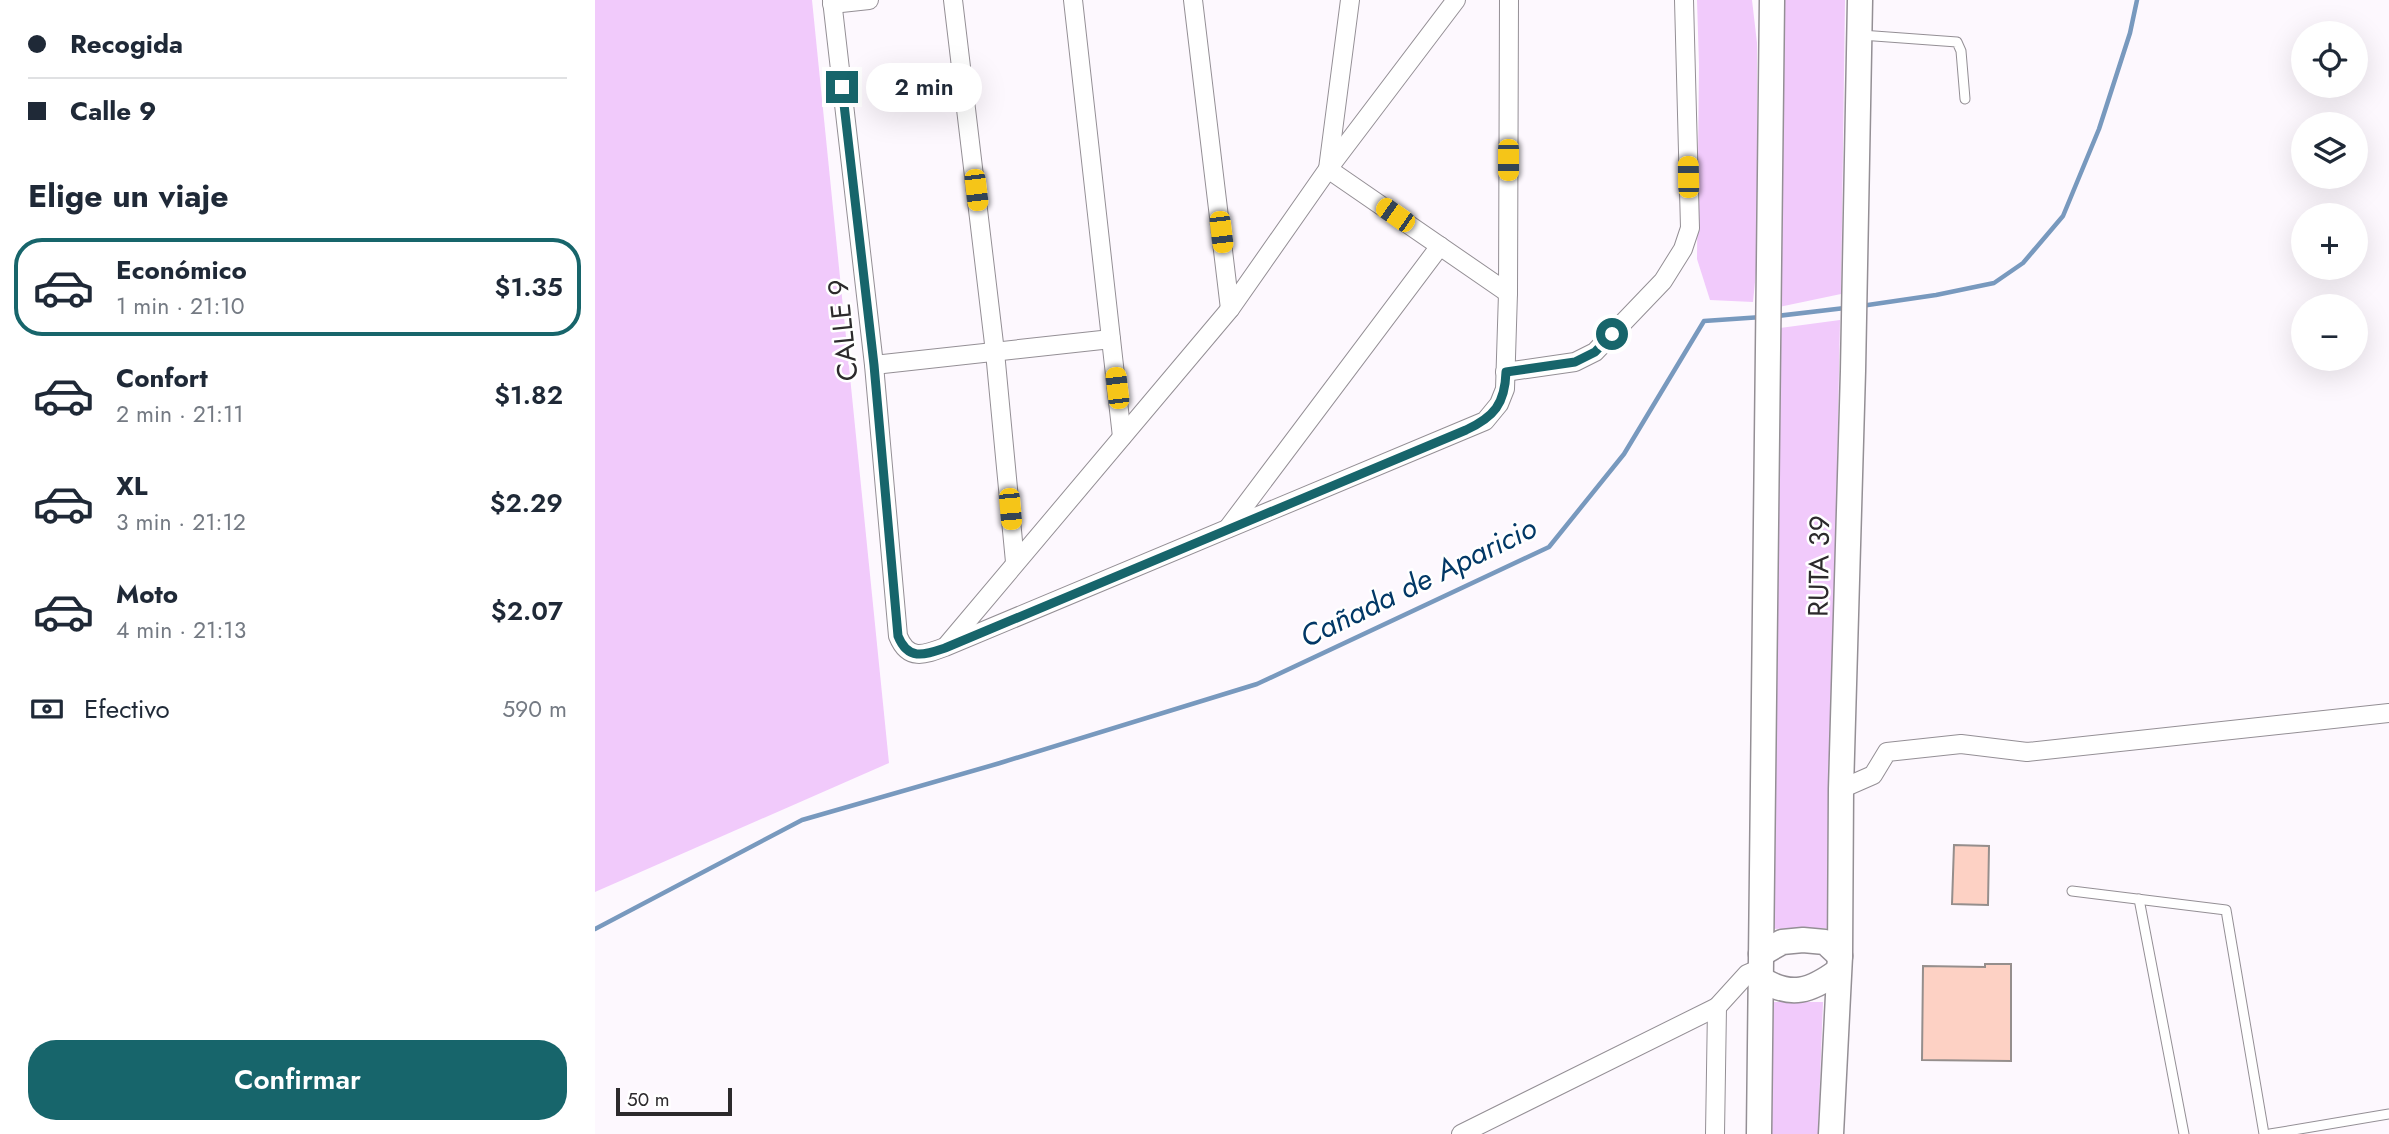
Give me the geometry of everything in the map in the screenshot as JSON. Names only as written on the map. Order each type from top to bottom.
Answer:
[{"type":"main road","points":[[1761,0],[1773,72]]},
{"type":"main road","name":"RUTA 39","points":[[1759,1134],[1772,0]]},
{"type":"main road","name":"RUTA 39","points":[[1831,1134],[1839,964],[1860,0]]},
{"type":"main road","points":[[1803,940],[1825,942],[1839,964],[1818,986],[1798,990],[1776,989],[1761,967],[1782,942],[1803,940]]},
{"type":"street","points":[[832,2],[869,0]]},
{"type":"street","points":[[953,0],[995,352],[1015,562]]},
{"type":"street","points":[[1073,0],[1122,437]]},
{"type":"street","points":[[1193,0],[1230,309]]},
{"type":"street","points":[[1328,169],[1350,0]]},
{"type":"street","points":[[945,648],[1230,309],[1328,169],[1456,0]]},
{"type":"street","points":[[945,648],[1485,421],[1499,404],[1505,389],[1506,372],[1509,0]]},
{"type":"street","points":[[1506,372],[1575,362],[1595,352],[1663,281],[1683,249],[1690,228],[1684,0]]},
{"type":"street","name":"CALLE 9","points":[[832,2],[874,365],[898,636],[908,651],[923,654],[945,648]]},
{"type":"street","points":[[1328,169],[1508,293]]},
{"type":"street","points":[[1226,530],[1440,246]]},
{"type":"street","points":[[874,365],[1111,339]]},
{"type":"street","points":[[1841,789],[1873,775],[1887,752],[1961,744],[2027,752],[2389,713]]},
{"type":"street","points":[[1461,1134],[1717,1007],[1747,974],[1761,967]]},
{"type":"street","points":[[1715,1134],[1717,1007]]},
{"type":"lane","points":[[1860,35],[1957,42],[1961,51],[1965,99]]},
{"type":"lane","points":[[2072,891],[2226,911],[2264,1134]]},
{"type":"lane","points":[[2139,899],[2184,1134]]},
{"type":"lane","points":[[2270,1134],[2389,1114]]},
{"type":"shaded area","points":[[595,0],[812,0],[889,763],[595,892]]},
{"type":"shaded area","points":[[1697,0],[1752,0],[1757,43],[1757,262],[1753,302],[1710,300],[1697,259]]},
{"type":"shaded area","points":[[1779,0],[1845,0],[1841,294],[1779,307]]},
{"type":"shaded area","points":[[1840,320],[1828,928],[1770,929],[1780,328]]},
{"type":"shaded area","points":[[1769,1002],[1823,1002],[1818,1134],[1769,1134]]},
{"type":"building","points":[[1954,845],[1989,846],[1988,905],[1952,904]]},
{"type":"building","points":[[1985,964],[2011,964],[2011,1061],[1922,1060],[1923,966],[1985,967]]},
{"type":"waterway","name":"Cañada de Aparicio","points":[[1861,306],[1994,283],[2023,263],[2063,216],[2099,129],[2130,33],[2137,0]]},
{"type":"waterway","name":"Cañada de Aparicio","points":[[1777,316],[1845,308]]},
{"type":"waterway","name":"Cañada de Aparicio","points":[[595,929],[802,820],[1257,684],[1549,547],[1624,454],[1704,321],[1762,317]]},
{"type":"route","points":[[842,87],[874,365],[898,636],[902,645],[912,653],[923,654],[945,648],[1466,430],[1485,421],[1499,404],[1505,389],[1506,372],[1575,362],[1595,352],[1612,334]]}]
